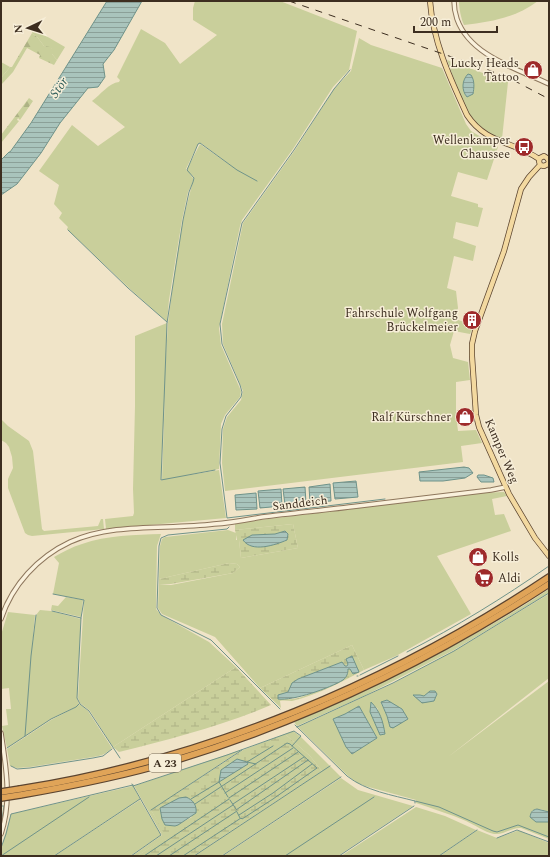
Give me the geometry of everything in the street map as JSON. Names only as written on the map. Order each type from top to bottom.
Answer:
[{"type":"highway","name":"A 23","points":[[1,798],[20,792],[101,774],[171,754],[234,734],[288,714],[376,675],[455,636],[509,604],[549,577]]},
{"type":"highway","name":"A 23","points":[[1,792],[20,792],[82,784],[208,750],[264,730],[407,666],[457,640],[511,609],[549,584]]},
{"type":"main road","points":[[430,1],[436,38],[441,56],[467,115],[478,130],[489,137],[523,150],[539,159],[540,165]]},
{"type":"main road","name":"Kamper Weg","points":[[539,159],[542,156],[549,161],[545,166],[540,165],[529,176],[521,189],[504,251],[475,331],[472,344],[472,360],[477,422],[482,436],[506,487],[535,538],[549,556]]},
{"type":"street","points":[[454,1],[459,23],[476,45],[501,63],[549,84]]},
{"type":"street","name":"Sanddeich","points":[[1,619],[5,607],[14,591],[32,568],[62,547],[97,534],[121,530],[214,524],[506,487]]},
{"type":"street","points":[[1,732],[7,782],[6,810],[1,834]]},
{"type":"green space","points":[[195,1],[280,1],[357,31],[349,70],[333,87],[293,149],[242,220],[240,226],[219,328],[221,345],[241,391],[240,397],[225,415],[221,424],[219,469],[184,476],[219,470],[226,518],[106,529],[105,519],[133,516],[134,513],[135,336],[167,323],[166,358],[168,323],[183,220],[192,183],[188,192],[182,220],[169,300],[167,322],[67,229],[68,227],[59,218],[62,213],[54,204],[59,185],[39,171],[72,125],[98,146],[125,127],[92,101],[108,87],[119,82],[120,80],[117,77],[141,29],[165,43],[180,64],[217,35],[193,20],[193,8]],"holes":[[[200,143],[202,144],[234,168],[200,144],[187,171],[186,169],[198,144]],[[165,390],[162,480],[161,481],[162,451]]]},
{"type":"green space","points":[[459,1],[538,1],[521,12],[512,15],[464,25],[460,13]]},
{"type":"green space","points":[[34,29],[65,47],[57,60],[52,54],[52,49],[44,46],[32,33]]},
{"type":"green space","points":[[32,33],[44,46],[52,49],[52,54],[57,60],[54,65],[39,58],[40,55],[27,48],[13,72],[1,85],[1,78],[10,67],[12,67]]},
{"type":"green space","points":[[359,38],[371,45],[442,68],[466,124],[471,131],[498,147],[487,180],[458,172],[451,196],[478,204],[478,207],[483,208],[478,227],[456,222],[453,238],[476,246],[473,261],[454,256],[447,288],[456,291],[458,308],[455,319],[474,325],[470,334],[454,331],[450,345],[453,358],[468,362],[470,380],[456,382],[456,415],[458,431],[476,430],[482,443],[461,446],[463,462],[225,491],[222,463],[223,429],[227,417],[241,400],[243,391],[223,344],[222,324],[243,223],[295,150],[334,89],[351,71]]},
{"type":"green space","points":[[447,60],[508,82],[502,139],[484,130],[468,112]]},
{"type":"green space","points":[[1,62],[10,67],[1,78]]},
{"type":"green space","points":[[29,98],[33,101],[20,120],[18,118],[17,120],[19,121],[1,143],[1,135]]},
{"type":"green space","points":[[1,419],[29,441],[33,451],[42,529],[44,531],[98,526],[101,519],[103,519],[104,529],[32,536],[25,533],[8,488],[8,479],[13,468],[12,457],[9,447],[1,440]]},
{"type":"green space","points":[[504,492],[507,496],[492,499],[495,515],[504,514],[511,531],[437,556],[471,614],[396,656],[364,670],[352,645],[260,688],[215,637],[162,614],[158,608],[159,584],[171,585],[233,573],[240,567],[237,564],[229,563],[159,579],[160,546],[162,539],[165,537],[228,530],[236,533],[236,540],[239,540],[241,558],[298,548],[293,524],[235,530],[235,523],[480,493]]},
{"type":"green space","points":[[293,524],[298,548],[241,558],[239,540],[237,540],[235,530]]},
{"type":"green space","points":[[161,534],[157,546],[156,609],[161,615],[209,642],[236,667],[113,747],[90,711],[80,703],[78,698],[84,600],[53,594],[59,563],[54,557],[64,551],[101,539],[121,536]]},
{"type":"green space","points":[[229,563],[237,564],[240,567],[233,573],[171,584],[159,584],[159,579]]},
{"type":"green space","points":[[549,589],[549,593],[454,650],[364,696],[297,726],[294,722],[424,661],[488,627]]},
{"type":"green space","points":[[549,594],[549,678],[448,757],[549,681],[549,812],[537,809],[531,813],[536,822],[549,822],[549,839],[521,828],[498,834],[490,833],[460,818],[416,803],[416,800],[357,783],[298,727],[394,683],[454,651]],"holes":[[[371,703],[378,709],[380,735]],[[381,703],[402,709],[408,719],[390,727]],[[359,706],[377,738],[352,754],[346,747],[333,719]]]},
{"type":"green space","points":[[66,597],[83,600],[81,617],[51,610],[52,605],[58,606]]},
{"type":"green space","points":[[40,610],[51,611],[81,619],[77,698],[79,704],[76,707],[51,719],[7,748],[2,726],[8,725],[6,709],[11,709],[9,688],[1,689],[1,635],[8,612],[35,615],[32,648],[36,615]]},
{"type":"green space","points":[[352,645],[364,670],[320,692],[292,701],[280,701],[281,708],[260,688]],"holes":[[[342,662],[345,666],[348,664],[358,672],[353,674],[350,669],[348,669],[348,673],[342,677],[301,697],[287,699],[278,695],[288,692],[298,679]]]},
{"type":"green space","points":[[236,667],[271,705],[196,732],[119,752],[113,747]]},
{"type":"green space","points":[[80,704],[88,711],[112,748],[110,750],[96,757],[30,767],[17,768],[10,766],[7,749],[51,720]]},
{"type":"green space","points":[[293,731],[301,737],[341,777],[221,856],[194,856],[322,771],[310,756],[285,734]]},
{"type":"green space","points":[[285,734],[310,756],[322,771],[193,856],[137,856],[166,837],[151,810],[243,750]],"holes":[[[179,799],[192,817],[175,826],[165,824],[160,808]]]},
{"type":"green space","points":[[241,750],[151,810],[167,837],[137,856],[132,856],[162,835],[134,786]]},
{"type":"green space","points":[[341,778],[358,790],[413,806],[338,856],[223,856]]},
{"type":"green space","points":[[133,786],[140,799],[53,856],[1,856],[3,840],[11,814]]},
{"type":"green space","points":[[140,800],[161,835],[130,856],[54,856]]},
{"type":"green space","points":[[416,807],[445,816],[476,830],[439,856],[341,856]]},
{"type":"green space","points":[[477,830],[497,838],[520,831],[549,843],[549,856],[440,856]]},
{"type":"water","name":"Stör","points":[[107,1],[142,1],[114,50],[103,64],[105,77],[98,87],[88,88],[60,123],[41,153],[17,184],[1,195],[1,160],[10,152],[31,123]]},
{"type":"water","points":[[468,74],[472,77],[474,87],[473,94],[467,97],[463,85],[464,79]]},
{"type":"water","points":[[464,467],[469,468],[473,473],[465,478],[443,481],[420,481],[419,472]]},
{"type":"water","points":[[478,475],[493,478],[494,482],[481,482],[477,477]]},
{"type":"water","points":[[356,481],[358,497],[335,499],[333,483]]},
{"type":"water","points":[[330,484],[331,501],[310,502],[309,487]]},
{"type":"water","points":[[305,487],[306,503],[285,505],[283,489]]},
{"type":"water","points":[[281,489],[282,506],[260,508],[258,491]]},
{"type":"water","points":[[256,493],[257,509],[236,510],[235,495]]},
{"type":"water","points":[[285,531],[288,534],[287,540],[270,546],[252,546],[243,540],[252,535],[275,534]]},
{"type":"water","points":[[352,656],[359,672],[353,674],[350,669],[348,669],[347,675],[343,680],[329,687],[302,696],[278,699],[278,695],[288,692],[292,683],[298,679],[342,662],[345,666],[347,666],[348,664],[346,659]]},
{"type":"water","points":[[430,691],[435,691],[437,694],[434,701],[422,703],[413,695],[424,696]]},
{"type":"water","points":[[387,700],[402,709],[408,719],[393,728],[390,727],[381,702]]},
{"type":"water","points":[[371,702],[381,716],[385,734],[380,735],[370,712]]},
{"type":"water","points":[[359,706],[377,738],[352,754],[346,747],[333,719]]},
{"type":"water","points":[[237,759],[247,762],[248,764],[219,782],[221,770]]},
{"type":"water","points":[[186,797],[194,803],[196,813],[178,825],[165,825],[160,808],[179,798]]},
{"type":"water","points":[[537,809],[549,812],[549,822],[536,822],[530,817],[532,812]]},
{"type":"waterway","points":[[350,70],[334,89],[294,150],[242,223],[220,324],[222,344],[242,392],[241,397],[226,416],[222,429],[220,463],[227,518],[385,499]]},
{"type":"waterway","points":[[215,470],[161,480],[167,323],[183,220],[189,192],[194,178],[187,170],[198,144],[200,143],[237,170],[257,181]]},
{"type":"waterway","points":[[68,230],[128,288],[167,322]]},
{"type":"waterway","points":[[229,527],[227,529],[168,535],[161,538],[159,546],[157,608],[161,615],[211,640],[280,709]]},
{"type":"waterway","points":[[407,652],[479,612],[549,566]]},
{"type":"waterway","points":[[297,727],[393,683],[454,651],[549,593]]},
{"type":"waterway","points":[[53,594],[84,600],[81,618]]},
{"type":"waterway","points":[[52,611],[81,618],[77,698],[80,704],[89,711],[120,758]]},
{"type":"waterway","points":[[25,736],[31,656],[36,615]]},
{"type":"waterway","points":[[360,675],[398,656]]},
{"type":"waterway","points":[[7,748],[51,719],[76,707],[79,704]]},
{"type":"waterway","points":[[295,725],[354,781],[380,792],[415,801],[415,803]]},
{"type":"waterway","points":[[133,786],[294,731],[301,736],[292,746]]},
{"type":"waterway","points":[[183,856],[273,799],[317,768],[287,743],[195,804]]},
{"type":"waterway","points":[[256,764],[247,762],[273,746]]},
{"type":"waterway","points":[[225,793],[293,748]]},
{"type":"waterway","points":[[11,766],[17,769],[30,768],[93,758],[103,756],[112,749]]},
{"type":"waterway","points":[[151,810],[242,750]]},
{"type":"waterway","points":[[229,798],[298,752]]},
{"type":"waterway","points":[[233,804],[304,757]]},
{"type":"waterway","points":[[236,810],[308,760]]},
{"type":"waterway","points":[[239,815],[273,793],[312,764]]},
{"type":"waterway","points":[[194,856],[330,766]]},
{"type":"waterway","points":[[222,856],[341,777]]},
{"type":"waterway","points":[[191,799],[219,782],[228,797]]},
{"type":"waterway","points":[[131,856],[161,835],[132,784]]},
{"type":"waterway","points":[[1,848],[11,814],[133,785]]},
{"type":"waterway","points":[[1,856],[89,797]]},
{"type":"waterway","points":[[285,856],[374,797]]},
{"type":"waterway","points":[[54,856],[140,799]]},
{"type":"waterway","points":[[144,856],[229,799]]},
{"type":"waterway","points":[[230,800],[236,809]]},
{"type":"waterway","points":[[415,801],[439,807],[493,831],[497,832],[518,825],[549,837]]},
{"type":"waterway","points":[[156,856],[233,805]]},
{"type":"waterway","points":[[1,806],[4,806],[1,826]]},
{"type":"waterway","points":[[339,856],[414,806]]},
{"type":"waterway","points":[[169,856],[237,811]]},
{"type":"waterway","points":[[237,812],[240,818]]},
{"type":"waterway","points":[[439,856],[477,830]]},
{"type":"waterway","points":[[497,838],[517,830],[549,842]]},
{"type":"railway","points":[[289,1],[481,67],[513,80],[549,99]]},
{"type":"place","name":"Lucky Heads Tattoo","points":[[533,70]]},
{"type":"place","name":"Wellenkamper Chaussee","points":[[524,147]]},
{"type":"place","name":"Fahrschule Wolfgang Brückelmeier","points":[[472,320]]},
{"type":"place","name":"Ralf Kürschner","points":[[465,417]]},
{"type":"place","name":"Kolls","points":[[478,557]]},
{"type":"place","name":"Aldi","points":[[484,578]]}]
